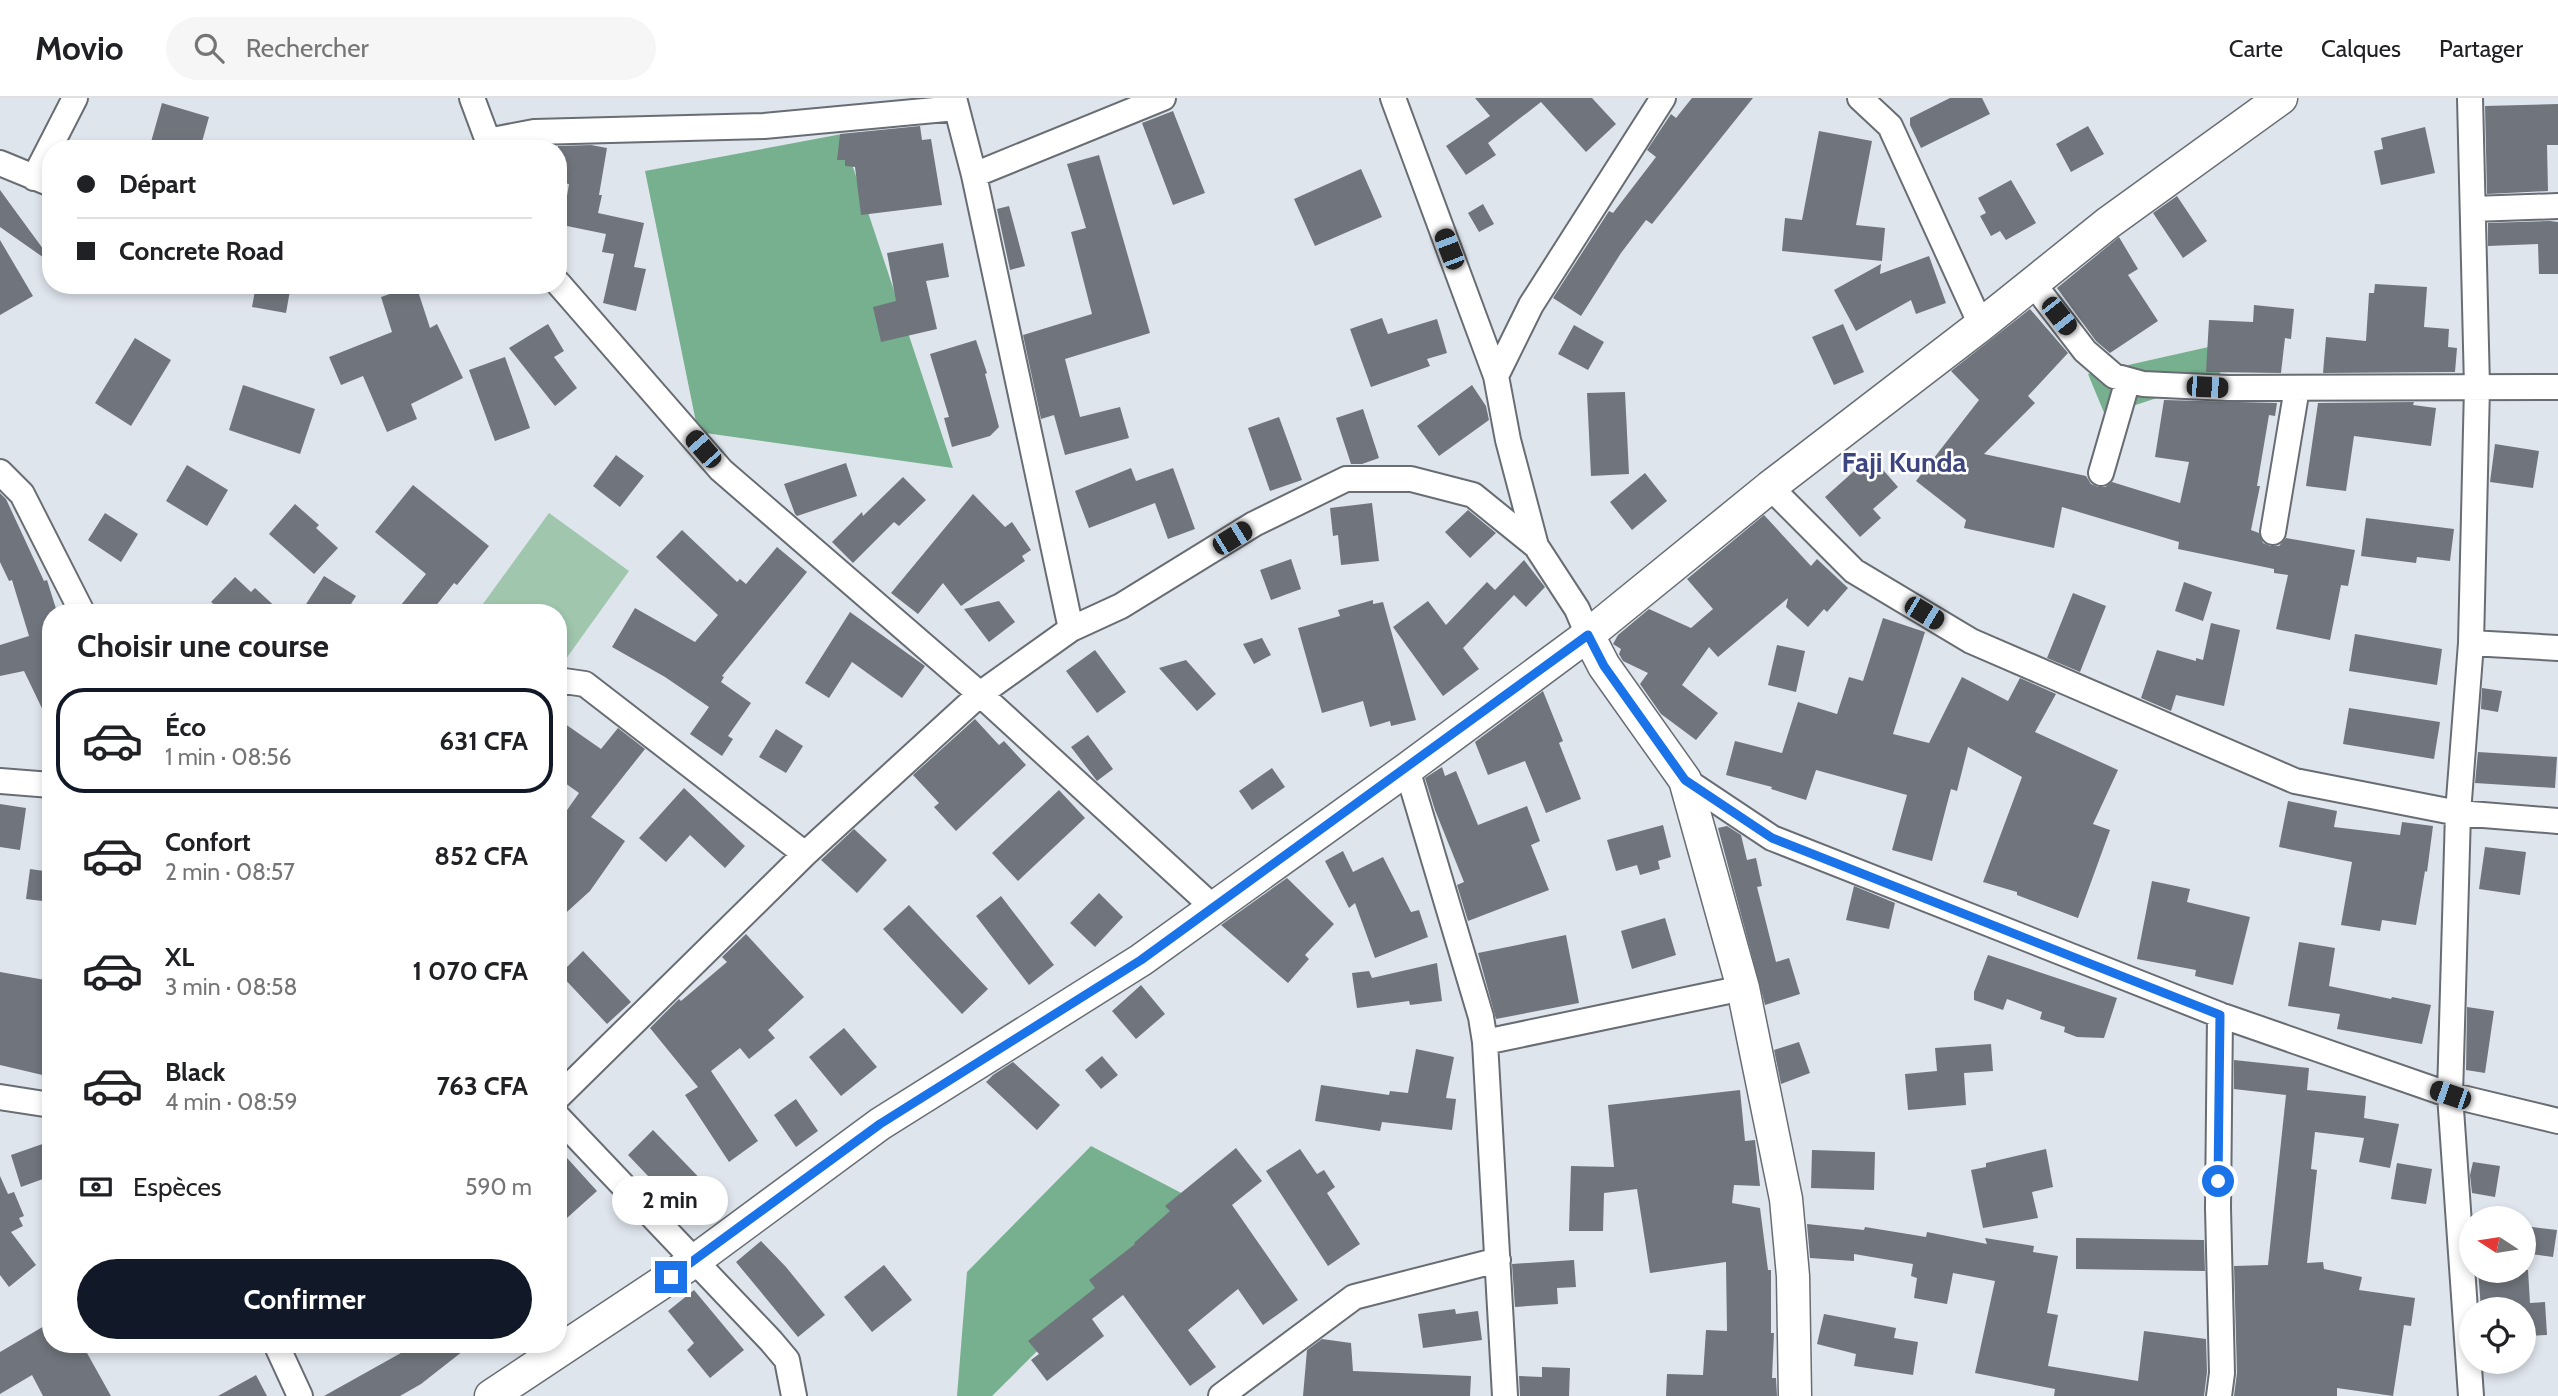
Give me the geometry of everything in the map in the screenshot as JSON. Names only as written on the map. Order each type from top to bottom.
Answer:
[{"type":"street","points":[[59,140],[75,98]]},
{"type":"street","points":[[472,98],[487,140]]},
{"type":"street","points":[[974,175],[1163,98]]},
{"type":"street","points":[[1393,98],[1496,376],[1508,440],[1536,546]]},
{"type":"street","points":[[1496,376],[1531,305],[1663,98]]},
{"type":"street","points":[[1860,98],[1891,126],[1981,325]]},
{"type":"street","points":[[567,1346],[693,1262],[880,1124],[1141,960],[1407,769],[1588,635],[1770,487],[1981,325],[2108,223],[2281,98]]},
{"type":"street","points":[[2470,98],[2477,387],[2471,643],[2458,813],[2450,1095],[2471,1396]]},
{"type":"street","points":[[506,140],[534,132],[764,126],[955,103],[974,175],[1071,629]]},
{"type":"street","points":[[0,163],[42,181]]},
{"type":"street","points":[[2473,209],[2558,206]]},
{"type":"street","points":[[2032,282],[2085,351],[2115,376],[2143,384],[2228,388],[2558,387]]},
{"type":"street","points":[[567,293],[721,470],[980,694],[1214,908]]},
{"type":"street","points":[[2101,473],[2127,380]]},
{"type":"street","points":[[2273,532],[2297,388]]},
{"type":"street","points":[[0,472],[22,494],[78,604]]},
{"type":"street","points":[[567,1088],[805,854],[980,694],[1071,629],[1121,606],[1254,524],[1346,479],[1412,479],[1473,495],[1536,546],[1577,609],[1604,666],[1685,780],[1743,988],[1786,1199],[1793,1276],[1795,1396]]},
{"type":"street","points":[[1770,487],[1854,570],[1971,641],[2295,781],[2458,813],[2558,821]]},
{"type":"street","points":[[2471,643],[2558,648]]},
{"type":"street","points":[[567,681],[585,684],[805,854]]},
{"type":"street","points":[[1407,769],[1481,1017],[1485,1042],[1505,1396]]},
{"type":"street","points":[[1685,780],[1772,838],[2220,1015],[2450,1095],[2558,1121]]},
{"type":"street","points":[[0,781],[42,784]]},
{"type":"street","points":[[1485,1042],[1743,988]]},
{"type":"street","points":[[2219,1396],[2222,1373],[2218,1208],[2220,1015]]},
{"type":"street","points":[[0,1097],[42,1104]]},
{"type":"street","points":[[567,1127],[771,1341],[787,1360],[794,1396]]},
{"type":"street","points":[[1221,1396],[1354,1297],[1499,1261]]},
{"type":"street","points":[[280,1353],[300,1396]]},
{"type":"street","points":[[491,1396],[556,1353]]},
{"type":"green space","points":[[842,134],[953,468],[698,432],[645,171]]},
{"type":"green space","points":[[2213,346],[2221,377],[2105,415],[2088,374]]},
{"type":"green space","points":[[549,513],[629,571],[567,657],[567,604],[483,604]]},
{"type":"green space","points":[[1091,1146],[1191,1198],[992,1396],[957,1396],[967,1272]]},
{"type":"building","points":[[1475,98],[1592,98],[1616,124],[1586,152],[1541,102],[1488,143],[1496,155],[1466,175],[1446,146],[1490,116]]},
{"type":"building","points":[[1692,98],[1753,98],[1652,224],[1646,220],[1621,253],[1581,316],[1553,298],[1609,211],[1613,213],[1656,157],[1647,150],[1671,114],[1676,118]]},
{"type":"building","points":[[1950,98],[1982,98],[1990,114],[1921,148],[1910,125],[1910,118]]},
{"type":"building","points":[[162,103],[209,117],[203,140],[152,140]]},
{"type":"building","points":[[2558,104],[2558,145],[2547,145],[2548,191],[2487,194],[2485,106]]},
{"type":"building","points":[[1173,111],[1205,193],[1173,205],[1142,123]]},
{"type":"building","points":[[920,126],[922,140],[931,139],[942,205],[861,215],[855,167],[845,166],[845,160],[837,160],[840,134]]},
{"type":"building","points":[[2088,126],[2104,154],[2071,172],[2056,144]]},
{"type":"building","points":[[2425,127],[2435,173],[2381,185],[2374,151],[2383,149],[2381,138]]},
{"type":"building","points":[[1819,131],[1872,141],[1856,225],[1885,228],[1882,261],[1782,251],[1785,218],[1802,220]]},
{"type":"building","points":[[567,146],[607,148],[598,213],[644,223],[634,267],[646,269],[636,311],[603,303],[614,254],[602,252],[606,234],[567,226]]},
{"type":"building","points":[[1099,155],[1150,333],[1065,359],[1080,417],[1120,407],[1129,438],[1065,455],[1054,415],[1041,419],[1023,335],[1092,314],[1071,232],[1086,228],[1067,164]]},
{"type":"building","points":[[1361,169],[1382,217],[1315,246],[1294,199]]},
{"type":"building","points":[[2011,180],[2036,223],[2006,240],[2000,231],[1991,236],[1980,216],[1986,213],[1978,198]]},
{"type":"building","points":[[0,190],[42,247],[42,256],[0,227]]},
{"type":"building","points":[[2177,196],[2207,241],[2183,258],[2153,213]]},
{"type":"building","points":[[1483,204],[1494,224],[1479,232],[1468,213]]},
{"type":"building","points":[[1009,206],[1025,266],[1010,270],[997,209]]},
{"type":"building","points":[[2558,222],[2558,274],[2539,274],[2538,244],[2488,246],[2488,223]]},
{"type":"building","points":[[2119,237],[2138,269],[2128,275],[2158,321],[2110,353],[2096,341],[2057,288]]},
{"type":"building","points":[[0,240],[33,296],[0,315]]},
{"type":"building","points":[[943,243],[949,277],[926,281],[937,329],[881,342],[873,307],[896,301],[887,253]]},
{"type":"building","points":[[1929,256],[1946,303],[1916,314],[1911,300],[1856,331],[1834,290],[1881,264],[1880,274]]},
{"type":"building","points":[[2375,284],[2427,287],[2424,327],[2449,329],[2448,347],[2457,348],[2455,372],[2323,373],[2326,337],[2366,341],[2369,293],[2374,293]]},
{"type":"building","points":[[254,294],[289,294],[286,313],[252,307]]},
{"type":"building","points":[[390,294],[419,294],[430,328],[437,324],[463,378],[411,404],[417,419],[387,432],[363,376],[341,385],[329,357],[392,332],[381,297]]},
{"type":"building","points":[[2254,305],[2294,309],[2291,339],[2285,338],[2281,373],[2206,372],[2209,320],[2253,322]]},
{"type":"building","points":[[2030,309],[2068,353],[2028,396],[2035,403],[1984,454],[2086,476],[2091,484],[2098,487],[2105,487],[2112,482],[2180,503],[2189,462],[2155,457],[2164,400],[2277,403],[2275,416],[2269,415],[2251,530],[2259,533],[2263,543],[2270,546],[2279,546],[2286,538],[2355,550],[2348,586],[2341,585],[2330,640],[2276,629],[2288,575],[2274,573],[2274,569],[2178,549],[2179,542],[2062,507],[2054,548],[1964,528],[1966,520],[1916,481],[1979,400],[1951,371]]},
{"type":"building","points":[[1382,318],[1388,334],[1437,319],[1447,353],[1427,359],[1430,366],[1371,387],[1350,329]]},
{"type":"building","points":[[548,324],[564,351],[554,357],[577,388],[555,406],[509,348]]},
{"type":"building","points":[[1843,324],[1864,372],[1834,385],[1812,337]]},
{"type":"building","points":[[1574,325],[1604,342],[1588,370],[1558,354]]},
{"type":"building","points":[[135,338],[171,360],[131,426],[95,403]]},
{"type":"building","points":[[976,340],[987,373],[985,374],[999,427],[990,436],[952,447],[944,418],[949,417],[930,354]]},
{"type":"building","points":[[505,357],[530,428],[495,441],[469,370]]},
{"type":"building","points":[[243,385],[315,409],[300,454],[229,430]]},
{"type":"building","points":[[1472,385],[1486,406],[1489,420],[1439,456],[1417,426]]},
{"type":"building","points":[[1625,392],[1629,474],[1591,476],[1587,393]]},
{"type":"building","points":[[2414,402],[2413,405],[2436,408],[2431,446],[2354,436],[2346,491],[2306,486],[2318,403]]},
{"type":"building","points":[[1363,409],[1379,458],[1362,464],[1351,464],[1336,418]]},
{"type":"building","points":[[1279,417],[1302,480],[1270,491],[1248,428]]},
{"type":"building","points":[[2495,444],[2539,451],[2533,488],[2490,482]]},
{"type":"building","points":[[616,455],[644,476],[620,507],[593,486]]},
{"type":"building","points":[[1871,456],[1898,487],[1873,509],[1881,518],[1860,537],[1825,497]]},
{"type":"building","points":[[846,463],[857,496],[797,516],[784,484]]},
{"type":"building","points":[[187,465],[228,490],[207,526],[166,501]]},
{"type":"building","points":[[1131,468],[1136,481],[1173,468],[1195,529],[1168,539],[1155,503],[1089,528],[1075,491]]},
{"type":"building","points":[[1645,473],[1667,501],[1632,530],[1610,502]]},
{"type":"building","points":[[903,477],[926,500],[899,526],[894,522],[853,563],[832,542]]},
{"type":"building","points":[[413,485],[489,546],[437,604],[402,604],[426,574],[375,532]]},
{"type":"building","points":[[0,493],[6,499],[44,581],[47,580],[54,604],[42,604],[42,708],[24,671],[0,676],[0,645],[29,636],[12,580],[9,581],[0,562]]},
{"type":"building","points":[[973,494],[1005,527],[1012,522],[1031,550],[1022,556],[1025,561],[961,606],[943,583],[918,614],[891,593]]},
{"type":"building","points":[[1372,503],[1379,561],[1341,565],[1338,535],[1333,536],[1330,508]]},
{"type":"building","points":[[295,504],[319,525],[316,528],[338,548],[314,574],[269,534]]},
{"type":"building","points":[[1468,510],[1496,533],[1470,558],[1445,532]]},
{"type":"building","points":[[105,513],[138,534],[121,562],[88,540]]},
{"type":"building","points":[[1764,515],[1811,566],[1817,559],[1848,588],[1827,612],[1824,609],[1808,627],[1786,607],[1788,598],[1718,657],[1709,647],[1682,685],[1718,713],[1696,740],[1661,714],[1640,684],[1648,673],[1623,661],[1619,654],[1621,649],[1613,644],[1618,635],[1649,609],[1691,628],[1713,609],[1687,579]]},
{"type":"building","points":[[2366,518],[2454,529],[2450,561],[2417,557],[2416,563],[2361,556]]},
{"type":"building","points":[[682,530],[737,582],[740,579],[746,584],[777,547],[807,572],[722,676],[724,677],[721,682],[751,703],[728,736],[733,739],[722,756],[690,734],[709,707],[665,677],[612,647],[635,608],[695,642],[718,615],[656,557]]},
{"type":"building","points":[[1291,559],[1301,589],[1271,600],[1260,570]]},
{"type":"building","points":[[1524,560],[1545,587],[1526,607],[1514,595],[1463,648],[1479,669],[1443,696],[1393,627],[1428,601],[1446,625],[1487,582],[1495,590]]},
{"type":"building","points":[[324,576],[356,596],[351,604],[306,604]]},
{"type":"building","points":[[235,577],[251,592],[255,588],[272,604],[213,604],[211,602]]},
{"type":"building","points":[[2184,582],[2212,592],[2203,621],[2175,611]]},
{"type":"building","points":[[2073,593],[2106,606],[2080,672],[2047,658]]},
{"type":"building","points":[[1373,600],[1373,604],[1383,602],[1416,720],[1391,726],[1390,721],[1370,727],[1363,701],[1322,713],[1298,628],[1340,616],[1338,610]]},
{"type":"building","points":[[999,601],[1015,622],[989,642],[964,609]]},
{"type":"building","points":[[850,612],[925,666],[902,698],[852,662],[829,698],[805,683]]},
{"type":"building","points":[[1883,618],[1925,632],[1893,734],[1929,743],[1962,677],[2008,701],[2020,678],[2056,694],[2035,732],[2118,770],[2093,824],[2110,830],[2078,918],[2017,895],[2017,892],[1983,882],[2022,777],[1968,747],[1957,791],[1951,789],[1932,861],[1892,850],[1907,795],[1816,770],[1806,800],[1771,789],[1772,787],[1726,775],[1735,741],[1782,753],[1798,702],[1837,714],[1849,677],[1863,681]]},
{"type":"building","points":[[2211,623],[2240,630],[2224,706],[2176,695],[2171,711],[2141,698],[2157,650],[2196,661],[2196,658],[2203,660]]},
{"type":"building","points":[[2355,634],[2442,649],[2437,685],[2349,671]]},
{"type":"building","points":[[1262,638],[1271,655],[1254,664],[1243,644]]},
{"type":"building","points":[[1777,645],[1805,651],[1796,692],[1768,685]]},
{"type":"building","points":[[1095,650],[1126,692],[1097,713],[1066,671]]},
{"type":"building","points":[[1186,660],[1216,694],[1197,711],[1159,668]]},
{"type":"building","points":[[2482,688],[2502,691],[2498,712],[2481,709]]},
{"type":"building","points":[[1543,691],[1563,741],[1559,743],[1581,799],[1546,813],[1525,761],[1488,775],[1475,742]]},
{"type":"building","points":[[2349,708],[2440,722],[2434,759],[2343,744]]},
{"type":"building","points":[[975,719],[999,745],[1004,741],[1026,765],[956,831],[934,807],[939,803],[913,775]]},
{"type":"building","points":[[567,725],[601,749],[618,728],[645,749],[591,817],[625,841],[590,891],[567,912],[567,810],[579,793],[567,784]]},
{"type":"building","points":[[776,729],[803,746],[786,773],[759,757]]},
{"type":"building","points":[[1088,735],[1113,769],[1097,781],[1071,747]]},
{"type":"building","points":[[2478,752],[2557,757],[2555,788],[2475,783]]},
{"type":"building","points":[[1442,767],[1445,776],[1456,771],[1478,825],[1527,806],[1540,841],[1531,845],[1549,890],[1468,921],[1457,885],[1464,882],[1425,778]]},
{"type":"building","points":[[1272,768],[1285,787],[1252,810],[1239,791]]},
{"type":"building","points":[[684,788],[745,846],[725,868],[690,835],[666,862],[639,838]]},
{"type":"building","points":[[1059,790],[1085,818],[1018,881],[992,853]]},
{"type":"building","points":[[2288,801],[2337,811],[2334,827],[2400,835],[2402,822],[2433,826],[2416,925],[2382,920],[2380,931],[2341,925],[2352,862],[2279,847]]},
{"type":"building","points":[[0,804],[26,808],[20,850],[0,847]]},
{"type":"building","points":[[1663,825],[1671,857],[1658,861],[1660,869],[1640,875],[1637,865],[1616,871],[1607,840]]},
{"type":"building","points":[[1727,826],[1741,835],[1747,860],[1756,858],[1762,886],[1757,887],[1776,962],[1789,958],[1800,994],[1765,1005],[1718,828]]},
{"type":"building","points":[[854,829],[887,860],[857,893],[821,860]]},
{"type":"building","points":[[2485,847],[2526,852],[2520,895],[2479,889]]},
{"type":"building","points":[[1343,851],[1353,872],[1383,857],[1411,912],[1419,910],[1428,937],[1375,958],[1355,903],[1349,908],[1325,861]]},
{"type":"building","points":[[30,869],[42,871],[42,901],[26,899]]},
{"type":"building","points":[[1287,878],[1334,924],[1305,955],[1309,959],[1288,983],[1221,925]]},
{"type":"building","points":[[2152,881],[2190,889],[2187,902],[2250,917],[2233,985],[2195,976],[2196,970],[2137,959]]},
{"type":"building","points":[[1854,886],[1895,903],[1889,929],[1846,920]]},
{"type":"building","points":[[1099,893],[1123,917],[1095,947],[1070,923]]},
{"type":"building","points":[[1001,896],[1054,965],[1029,985],[976,916]]},
{"type":"building","points":[[909,905],[988,989],[962,1014],[883,929]]},
{"type":"building","points":[[1665,918],[1676,955],[1632,969],[1621,931]]},
{"type":"building","points":[[746,934],[804,997],[768,1030],[775,1038],[749,1059],[740,1048],[711,1071],[758,1141],[729,1162],[685,1095],[698,1087],[650,1028],[679,999],[681,1001],[727,962],[722,957]]},
{"type":"building","points":[[1566,935],[1579,1003],[1496,1019],[1478,953]]},
{"type":"building","points":[[2299,942],[2335,948],[2329,986],[2431,1005],[2422,1044],[2337,1029],[2340,1014],[2288,1006]]},
{"type":"building","points":[[583,951],[631,1002],[607,1024],[567,981],[567,967]]},
{"type":"building","points":[[1988,955],[2117,998],[2104,1038],[2077,1037],[2064,1032],[2065,1027],[2040,1019],[2042,1012],[2007,999],[2003,1010],[1974,1000],[1974,992]]},
{"type":"building","points":[[1437,963],[1442,1001],[1410,1005],[1409,1001],[1357,1008],[1352,973],[1369,971],[1372,978]]},
{"type":"building","points":[[0,972],[42,979],[42,1075],[0,1065]]},
{"type":"building","points":[[1141,985],[1165,1014],[1136,1039],[1112,1011]]},
{"type":"building","points":[[2467,1007],[2494,1011],[2485,1073],[2466,1070]]},
{"type":"building","points":[[844,1028],[877,1067],[841,1096],[809,1057]]},
{"type":"building","points":[[1799,1042],[1810,1073],[1781,1084],[1774,1050]]},
{"type":"building","points":[[1991,1044],[1993,1071],[1964,1073],[1966,1105],[1908,1110],[1905,1074],[1937,1071],[1935,1048]]},
{"type":"building","points":[[1416,1049],[1454,1057],[1446,1098],[1456,1099],[1452,1130],[1382,1122],[1380,1131],[1315,1121],[1321,1085],[1389,1095],[1390,1091],[1408,1093]]},
{"type":"building","points":[[1102,1056],[1118,1075],[1101,1089],[1085,1070]]},
{"type":"building","points":[[2234,1060],[2309,1068],[2307,1090],[2366,1096],[2364,1118],[2399,1124],[2390,1168],[2359,1162],[2364,1138],[2315,1132],[2311,1169],[2317,1170],[2307,1263],[2323,1262],[2324,1269],[2362,1277],[2359,1290],[2415,1298],[2411,1326],[2404,1325],[2393,1396],[2337,1388],[2337,1396],[2234,1396],[2237,1373],[2234,1266],[2268,1265],[2286,1095],[2234,1089]]},
{"type":"building","points":[[1013,1062],[1060,1105],[1037,1130],[986,1082]]},
{"type":"building","points":[[1740,1090],[1745,1141],[1755,1140],[1760,1186],[1734,1185],[1732,1203],[1760,1208],[1768,1270],[1771,1270],[1771,1333],[1774,1333],[1772,1378],[1776,1378],[1777,1396],[1666,1396],[1667,1374],[1703,1375],[1706,1330],[1727,1331],[1726,1262],[1650,1273],[1637,1189],[1604,1193],[1603,1231],[1569,1231],[1571,1166],[1614,1167],[1608,1105]]},
{"type":"building","points":[[796,1099],[818,1131],[796,1147],[774,1115]]},
{"type":"building","points":[[653,1130],[716,1195],[690,1220],[628,1155]]},
{"type":"building","points":[[42,1144],[42,1179],[21,1187],[11,1155]]},
{"type":"building","points":[[1236,1148],[1262,1181],[1232,1205],[1298,1300],[1263,1325],[1238,1289],[1188,1330],[1216,1367],[1190,1386],[1123,1295],[1092,1319],[1104,1336],[1047,1381],[1031,1360],[1039,1354],[1028,1341],[1095,1288],[1089,1280],[1135,1244],[1170,1211],[1165,1206]]},
{"type":"building","points":[[1300,1149],[1317,1174],[1324,1170],[1335,1187],[1327,1193],[1360,1244],[1328,1266],[1266,1171]]},
{"type":"building","points":[[2046,1149],[2053,1187],[2032,1192],[2038,1218],[1983,1228],[1971,1170],[1986,1167],[1986,1163]]},
{"type":"building","points":[[1812,1150],[1875,1152],[1874,1190],[1811,1188]]},
{"type":"building","points":[[567,1158],[597,1191],[567,1218]]},
{"type":"building","points":[[2473,1162],[2500,1166],[2495,1197],[2472,1193],[2470,1175]]},
{"type":"building","points":[[2397,1163],[2432,1169],[2426,1204],[2391,1199]]},
{"type":"building","points":[[0,1176],[8,1194],[14,1192],[24,1216],[19,1218],[23,1226],[11,1232],[36,1265],[9,1287],[0,1275]]},
{"type":"building","points":[[1807,1224],[1864,1230],[1865,1227],[1926,1237],[1927,1232],[1987,1244],[1985,1238],[2034,1246],[2033,1252],[2058,1256],[2047,1313],[2058,1315],[2048,1366],[2138,1381],[2144,1331],[2206,1339],[2207,1372],[2204,1396],[2054,1396],[2055,1389],[1975,1373],[1995,1281],[1953,1273],[1947,1304],[1914,1298],[1917,1278],[1911,1276],[1913,1264],[1854,1254],[1854,1261],[1810,1258]]},
{"type":"building","points":[[2536,1227],[2557,1230],[2553,1257],[2536,1255]]},
{"type":"building","points":[[2076,1238],[2204,1240],[2205,1271],[2076,1269]]},
{"type":"building","points":[[761,1241],[825,1315],[798,1337],[736,1262]]},
{"type":"building","points":[[1574,1260],[1576,1287],[1557,1288],[1558,1304],[1515,1307],[1512,1264]]},
{"type":"building","points":[[884,1265],[912,1300],[872,1332],[844,1297]]},
{"type":"building","points":[[2479,1283],[2529,1283],[2530,1297],[2480,1297]]},
{"type":"building","points":[[694,1290],[744,1350],[710,1378],[687,1350],[694,1343],[668,1311]]},
{"type":"building","points":[[2545,1302],[2547,1335],[2536,1335],[2536,1303]]},
{"type":"building","points":[[1455,1309],[1456,1314],[1478,1311],[1482,1340],[1423,1348],[1418,1314]]},
{"type":"building","points":[[1824,1314],[1896,1328],[1894,1338],[1918,1342],[1913,1375],[1854,1366],[1856,1354],[1817,1344]]},
{"type":"building","points":[[42,1327],[42,1353],[87,1353],[111,1396],[43,1396],[32,1375],[0,1394],[0,1352]]},
{"type":"building","points":[[1322,1339],[1351,1343],[1353,1371],[1471,1376],[1470,1396],[1303,1396],[1307,1350]]},
{"type":"building","points":[[401,1353],[461,1353],[421,1384],[400,1396],[324,1396]]},
{"type":"building","points":[[1542,1367],[1570,1368],[1569,1396],[1520,1396],[1519,1376],[1542,1377]]},
{"type":"building","points":[[256,1375],[267,1396],[218,1396]]},
{"type":"district","name":"Faji Kunda","points":[[1904,462]]},
{"type":"route","points":[[671,1277],[880,1124],[1141,960],[1588,635],[1604,666],[1685,780],[1772,838],[2220,1015],[2218,1181]]}]
